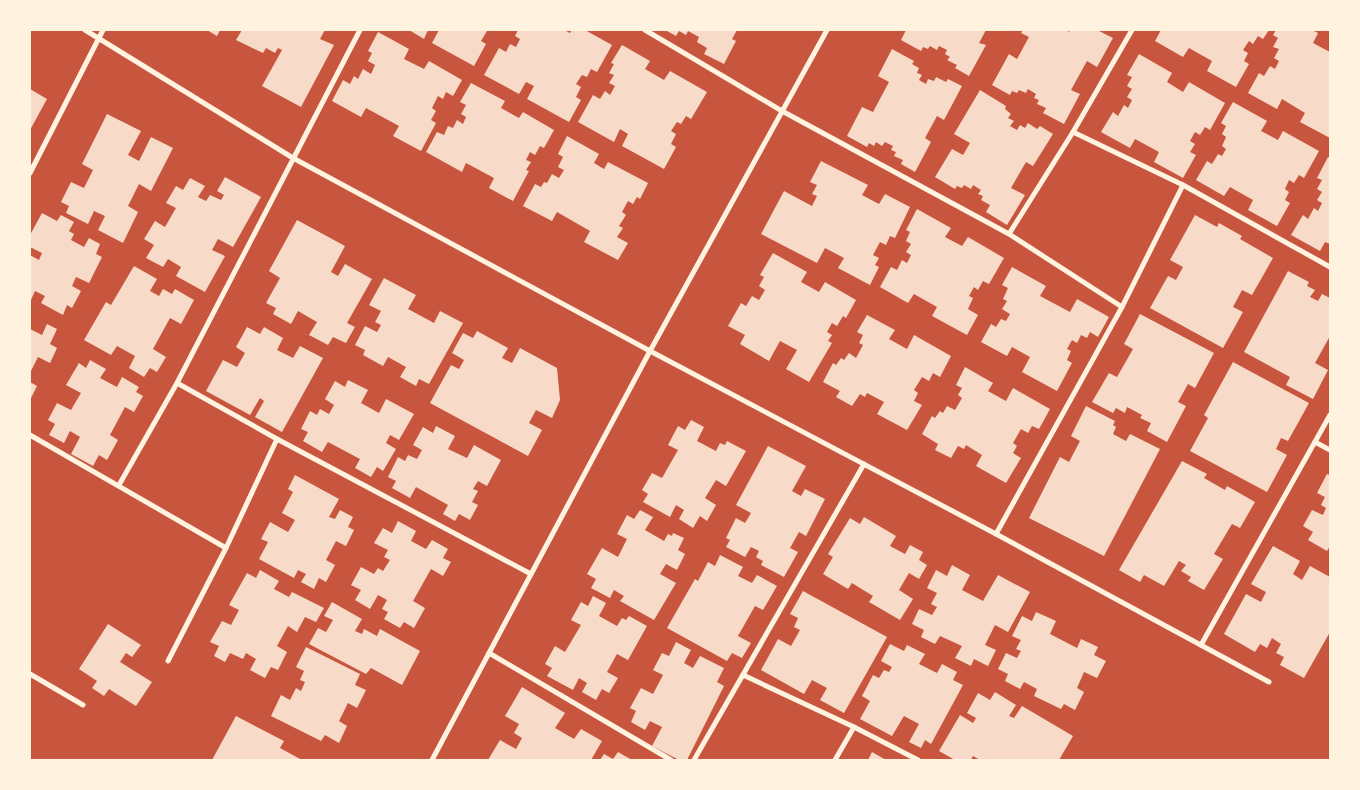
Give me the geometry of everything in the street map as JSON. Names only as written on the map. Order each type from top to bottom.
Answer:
[{"type":"street","points":[[86,30],[293,158],[1269,682]]},
{"type":"street","points":[[30,173],[104,30]]},
{"type":"street","points":[[119,485],[177,383],[360,30]]},
{"type":"street","points":[[646,30],[782,111],[1009,234],[1122,307]]},
{"type":"street","points":[[432,760],[650,351],[827,30]]},
{"type":"street","points":[[1009,234],[1073,132],[1132,30]]},
{"type":"street","points":[[1073,132],[1183,185],[1330,267]]},
{"type":"street","points":[[996,534],[1122,307],[1183,185]]},
{"type":"street","points":[[177,383],[276,440],[531,574]]},
{"type":"street","points":[[1202,645],[1330,416]]},
{"type":"street","points":[[30,435],[226,548]]},
{"type":"street","points":[[168,661],[226,548],[276,440]]},
{"type":"street","points":[[1315,442],[1330,450]]},
{"type":"street","points":[[694,760],[864,464]]},
{"type":"street","points":[[489,653],[671,760]]},
{"type":"street","points":[[30,674],[83,705]]},
{"type":"street","points":[[743,675],[854,726],[918,760]]},
{"type":"street","points":[[835,760],[854,726]]},
{"type":"building","points":[[207,30],[220,30],[217,36]]},
{"type":"building","points":[[242,30],[325,30],[320,39],[334,45],[301,107],[262,86],[282,50],[278,48],[275,53],[266,48],[263,53],[236,40]]},
{"type":"building","points":[[409,30],[428,30],[424,39]]},
{"type":"building","points":[[439,30],[487,31],[481,41],[486,44],[474,66],[432,43]]},
{"type":"building","points":[[518,30],[564,30],[570,33],[572,30],[585,30],[612,45],[597,72],[591,69],[587,77],[582,75],[576,84],[581,87],[576,97],[581,100],[569,122],[527,99],[534,86],[526,82],[519,94],[484,75],[499,48],[506,52],[510,44],[516,47],[520,39],[515,36]]},
{"type":"building","points":[[665,30],[737,30],[732,39],[736,41],[724,64],[704,54],[707,48],[697,42],[699,37],[688,31],[686,35],[679,31],[676,36]]},
{"type":"building","points":[[906,30],[986,30],[979,43],[986,45],[969,76],[955,68],[957,65],[947,60],[950,57],[945,54],[947,50],[939,46],[937,50],[930,46],[928,49],[923,47],[921,51],[901,40]]},
{"type":"building","points":[[1023,30],[1066,30],[1069,32],[1070,30],[1097,30],[1113,38],[1097,67],[1087,61],[1071,90],[1080,94],[1064,124],[1043,113],[1046,108],[1037,104],[1039,100],[1034,98],[1036,94],[1028,89],[1026,93],[1019,90],[1017,93],[1012,91],[1010,95],[992,85],[1009,54],[1017,59],[1029,37],[1021,33]]},
{"type":"building","points":[[1161,30],[1269,30],[1263,39],[1258,36],[1253,44],[1249,41],[1243,50],[1248,53],[1244,61],[1249,64],[1236,87],[1207,71],[1212,61],[1189,48],[1183,57],[1155,41]]},
{"type":"building","points":[[1276,30],[1312,30],[1318,33],[1313,43],[1330,52],[1330,138],[1300,122],[1305,113],[1282,99],[1277,109],[1248,93],[1259,73],[1264,76],[1270,66],[1275,69],[1279,61],[1274,58],[1279,49],[1273,47],[1278,38],[1273,35]]},
{"type":"building","points":[[378,32],[409,49],[404,59],[424,69],[429,61],[462,80],[453,96],[446,92],[443,99],[438,96],[432,108],[436,111],[431,120],[436,123],[421,151],[393,136],[399,126],[366,108],[361,117],[332,101],[343,80],[350,84],[354,76],[358,79],[363,69],[371,74],[375,65],[368,61],[372,53],[368,51]]},
{"type":"building","points":[[622,45],[650,61],[645,69],[664,80],[670,71],[707,92],[691,119],[686,116],[681,124],[677,122],[671,131],[676,134],[671,144],[676,147],[664,169],[622,146],[628,134],[620,129],[614,142],[578,122],[593,95],[600,99],[605,91],[610,95],[615,86],[609,83],[614,75],[609,73],[614,64],[611,63]]},
{"type":"building","points":[[892,49],[914,61],[912,64],[919,68],[917,73],[922,75],[919,80],[926,84],[928,79],[934,81],[936,77],[946,82],[948,79],[962,86],[944,120],[937,116],[925,138],[931,142],[915,172],[901,164],[903,160],[894,156],[896,152],[891,150],[893,146],[885,142],[882,146],[876,142],[874,146],[869,143],[867,147],[847,136],[862,107],[873,112],[889,82],[878,76]]},
{"type":"building","points":[[1139,54],[1172,73],[1167,82],[1183,92],[1189,82],[1225,103],[1210,130],[1205,127],[1200,135],[1195,132],[1190,141],[1195,144],[1190,152],[1196,155],[1183,178],[1154,162],[1159,152],[1135,139],[1130,148],[1101,132],[1113,112],[1118,116],[1124,105],[1128,108],[1132,100],[1127,97],[1132,89],[1127,86],[1132,77],[1127,75]]},
{"type":"building","points":[[471,83],[505,101],[501,108],[519,118],[523,112],[554,130],[544,148],[540,146],[535,155],[530,152],[526,160],[531,162],[526,170],[529,171],[513,201],[489,188],[494,178],[466,163],[462,172],[426,152],[437,132],[444,135],[448,126],[453,128],[457,120],[463,124],[466,117],[461,114],[466,105],[460,102]]},
{"type":"building","points":[[30,89],[47,99],[30,130]]},
{"type":"building","points":[[980,90],[1006,106],[1005,109],[1011,114],[1008,118],[1014,121],[1010,126],[1017,130],[1020,125],[1025,128],[1028,123],[1037,129],[1040,126],[1053,134],[1033,166],[1026,162],[1011,188],[1025,195],[1007,225],[986,212],[990,205],[981,200],[983,196],[978,194],[981,190],[973,185],[971,189],[964,185],[962,188],[957,186],[955,189],[935,177],[952,149],[963,155],[970,143],[954,134]]},
{"type":"building","points":[[1233,102],[1267,121],[1261,131],[1278,140],[1283,131],[1319,151],[1304,178],[1299,175],[1294,183],[1289,180],[1285,189],[1289,192],[1285,200],[1290,203],[1277,226],[1248,210],[1253,200],[1230,187],[1224,196],[1196,180],[1207,161],[1212,164],[1218,154],[1222,156],[1226,149],[1222,146],[1226,137],[1222,134],[1226,126],[1221,123]]},
{"type":"building","points":[[107,114],[141,131],[128,155],[139,161],[151,137],[173,148],[151,191],[139,184],[128,206],[138,212],[123,243],[98,230],[105,216],[94,211],[88,224],[66,213],[69,206],[61,202],[71,182],[84,188],[93,170],[82,164]]},
{"type":"building","points":[[567,136],[599,154],[594,163],[604,169],[608,162],[648,183],[640,199],[637,197],[633,204],[628,201],[622,212],[626,215],[619,226],[623,228],[617,237],[628,243],[618,260],[584,242],[590,231],[557,212],[552,221],[523,206],[535,184],[541,187],[544,182],[547,183],[552,174],[559,178],[564,170],[558,167],[563,157],[558,154]]},
{"type":"building","points":[[1328,157],[1330,158],[1330,244],[1325,242],[1320,251],[1291,235],[1303,215],[1308,219],[1314,208],[1318,211],[1322,203],[1317,200],[1322,192],[1317,189],[1322,180],[1317,178]]},
{"type":"building","points":[[821,161],[868,185],[862,195],[879,204],[885,194],[910,207],[895,238],[890,236],[886,245],[880,242],[873,255],[879,258],[875,265],[879,267],[870,285],[838,268],[844,258],[825,248],[817,263],[761,234],[784,191],[812,206],[817,196],[812,194],[817,185],[810,182]]},
{"type":"building","points":[[225,177],[261,197],[233,247],[218,239],[212,250],[225,256],[205,292],[176,276],[181,267],[168,259],[163,267],[146,258],[154,245],[144,239],[155,221],[165,227],[176,208],[166,203],[176,186],[183,190],[190,178],[205,186],[198,197],[206,201],[210,195],[221,200],[224,195],[217,191]]},
{"type":"building","points":[[917,209],[951,228],[945,237],[962,246],[968,237],[1004,258],[989,284],[983,281],[978,290],[974,287],[969,296],[973,298],[968,309],[978,315],[967,335],[932,316],[937,307],[914,294],[908,303],[880,287],[891,267],[897,270],[902,260],[907,263],[911,255],[906,252],[911,244],[906,241],[910,232],[906,230]]},
{"type":"building","points":[[42,213],[57,221],[61,215],[74,222],[69,231],[74,234],[71,240],[84,247],[89,238],[100,244],[96,254],[102,257],[89,283],[76,277],[72,286],[81,291],[72,308],[67,305],[63,315],[41,303],[45,296],[35,291],[30,302],[30,255],[39,260],[42,253],[30,247],[30,235]]},
{"type":"building","points":[[1195,215],[1217,227],[1219,223],[1242,236],[1240,239],[1273,258],[1252,295],[1242,290],[1233,307],[1243,312],[1223,348],[1150,308],[1168,276],[1176,280],[1183,267],[1170,260]]},
{"type":"building","points":[[297,220],[345,246],[331,272],[338,276],[345,264],[372,279],[347,323],[355,327],[346,343],[333,337],[328,345],[309,335],[317,322],[298,311],[291,324],[273,314],[276,308],[266,303],[280,278],[269,271]]},
{"type":"building","points":[[773,253],[807,272],[801,282],[819,292],[825,282],[856,300],[846,318],[843,316],[837,326],[832,323],[827,332],[832,335],[828,341],[832,343],[809,382],[786,369],[797,350],[780,341],[769,361],[740,344],[745,335],[728,326],[741,303],[746,306],[752,296],[759,300],[765,290],[759,286],[764,277],[760,275]]},
{"type":"building","points":[[134,266],[157,279],[150,291],[159,296],[163,289],[172,294],[175,289],[194,300],[181,324],[170,318],[153,349],[166,357],[157,372],[150,368],[144,377],[129,368],[135,356],[117,346],[111,355],[84,340],[106,302],[111,305]]},
{"type":"building","points":[[1012,267],[1046,286],[1040,296],[1070,312],[1077,299],[1109,317],[1098,337],[1090,332],[1087,338],[1081,335],[1077,343],[1072,340],[1067,349],[1071,351],[1067,360],[1072,363],[1057,391],[1022,372],[1030,357],[1012,347],[1007,356],[981,342],[991,324],[996,327],[1001,319],[1006,321],[1010,314],[1002,309],[1007,301],[1003,299],[1008,288],[1002,285]]},
{"type":"building","points":[[1288,271],[1309,282],[1307,286],[1315,290],[1310,297],[1318,301],[1322,294],[1330,298],[1330,336],[1315,363],[1328,370],[1313,399],[1286,385],[1290,377],[1244,352]]},
{"type":"building","points":[[384,278],[416,295],[408,309],[434,323],[440,311],[463,323],[429,384],[419,379],[416,386],[400,377],[406,367],[388,357],[383,366],[363,355],[365,350],[355,345],[365,326],[377,332],[381,325],[375,322],[381,311],[369,305]]},
{"type":"building","points":[[1140,314],[1214,353],[1195,388],[1188,384],[1178,402],[1186,406],[1167,442],[1147,431],[1151,423],[1140,418],[1142,415],[1127,407],[1125,413],[1116,408],[1113,413],[1092,402],[1109,373],[1117,377],[1133,349],[1124,344]]},
{"type":"building","points":[[867,315],[895,330],[889,339],[907,349],[914,335],[951,356],[940,377],[933,373],[929,381],[922,377],[914,390],[918,393],[914,401],[922,405],[907,430],[877,414],[884,402],[867,393],[865,397],[860,394],[852,406],[836,397],[840,391],[823,382],[833,363],[836,365],[841,358],[844,360],[849,353],[856,358],[863,345],[859,343],[863,335],[857,332]]},
{"type":"building","points":[[47,324],[57,329],[50,344],[57,348],[50,363],[38,357],[30,373],[30,329],[42,335]]},
{"type":"building","points":[[247,327],[260,334],[264,327],[283,338],[277,350],[293,358],[300,346],[323,358],[282,432],[255,417],[264,401],[260,398],[250,415],[206,391],[223,360],[237,367],[245,353],[236,347]]},
{"type":"building","points":[[477,331],[508,348],[502,358],[512,363],[520,348],[557,368],[560,400],[552,418],[536,410],[529,423],[542,430],[528,456],[430,403],[451,365],[459,369],[464,360],[452,353],[463,333],[473,338]]},
{"type":"building","points":[[90,360],[106,369],[100,378],[117,387],[122,377],[139,387],[136,392],[143,396],[134,412],[125,407],[110,435],[118,440],[107,460],[99,455],[93,466],[71,454],[80,437],[70,431],[64,443],[49,435],[55,424],[48,420],[57,403],[71,410],[81,393],[66,385],[79,363],[86,368]]},
{"type":"building","points":[[1233,362],[1309,403],[1288,441],[1281,438],[1276,449],[1287,455],[1267,492],[1190,451],[1208,418],[1204,415]]},
{"type":"building","points":[[965,367],[993,383],[988,391],[1006,401],[1013,388],[1050,409],[1039,429],[1032,426],[1028,433],[1021,429],[1013,443],[1017,446],[1013,453],[1021,458],[1006,483],[976,466],[982,455],[966,445],[964,449],[958,446],[951,458],[935,450],[938,444],[922,434],[932,416],[935,418],[940,411],[943,413],[947,406],[955,410],[962,398],[958,395],[962,388],[956,385]]},
{"type":"building","points":[[348,380],[368,390],[361,403],[379,413],[386,399],[414,414],[399,440],[390,435],[386,443],[396,449],[383,471],[377,467],[371,477],[355,468],[360,459],[328,442],[322,452],[303,441],[308,432],[301,429],[310,411],[317,415],[320,409],[329,414],[334,405],[325,399],[335,381],[345,387]]},
{"type":"building","points":[[30,382],[37,386],[30,400]]},
{"type":"building","points":[[1086,406],[1115,421],[1113,425],[1116,427],[1113,434],[1126,441],[1130,434],[1160,449],[1104,556],[1029,518],[1060,457],[1069,462],[1080,441],[1071,436]]},
{"type":"building","points":[[691,420],[704,427],[697,441],[716,451],[720,443],[725,445],[727,441],[746,451],[726,486],[716,480],[705,498],[716,505],[707,521],[700,516],[693,528],[679,519],[684,510],[676,505],[670,517],[643,502],[648,494],[642,490],[652,473],[662,478],[678,450],[668,445],[678,426],[685,430]]},
{"type":"building","points":[[436,426],[455,436],[448,449],[467,458],[474,445],[501,460],[487,486],[478,481],[473,489],[478,491],[472,502],[478,505],[470,520],[459,514],[455,521],[443,514],[448,505],[416,487],[410,498],[392,488],[396,481],[388,477],[398,457],[405,461],[408,455],[417,459],[422,450],[413,445],[423,427],[433,433]]},
{"type":"building","points":[[768,446],[806,466],[792,491],[801,496],[805,489],[825,499],[806,536],[799,532],[790,548],[798,552],[784,577],[761,565],[763,561],[756,557],[759,551],[751,547],[745,557],[726,547],[730,540],[726,538],[736,518],[745,523],[751,513],[736,505]]},
{"type":"building","points":[[1182,461],[1207,474],[1204,478],[1225,490],[1227,486],[1255,502],[1240,528],[1232,524],[1214,554],[1223,559],[1204,590],[1188,581],[1191,577],[1181,571],[1186,565],[1179,561],[1164,586],[1144,575],[1140,582],[1119,570]]},
{"type":"building","points":[[1327,474],[1330,475],[1330,546],[1327,551],[1308,540],[1313,532],[1303,526],[1312,510],[1323,515],[1326,508],[1321,505],[1325,497],[1317,493]]},
{"type":"building","points":[[295,475],[339,499],[329,517],[335,519],[340,510],[353,517],[348,527],[354,530],[346,546],[336,541],[326,560],[335,565],[326,582],[319,578],[314,589],[301,582],[306,574],[298,570],[294,578],[259,559],[268,542],[261,539],[270,522],[288,532],[295,520],[282,513],[293,492],[288,489]]},
{"type":"building","points":[[640,510],[653,517],[645,530],[664,541],[668,534],[672,536],[673,533],[684,538],[678,550],[685,554],[677,570],[666,564],[660,574],[676,583],[654,620],[620,601],[624,596],[614,590],[610,598],[591,588],[596,579],[587,574],[602,548],[618,557],[627,539],[617,534],[627,515],[634,519]]},
{"type":"building","points":[[864,517],[896,536],[890,546],[905,554],[910,545],[923,552],[919,560],[927,565],[919,579],[909,573],[899,590],[913,599],[900,620],[869,602],[873,596],[852,583],[848,589],[823,574],[833,557],[828,554],[850,518],[860,524]]},
{"type":"building","points":[[398,521],[416,531],[411,541],[426,549],[432,540],[448,549],[443,558],[451,562],[443,576],[431,569],[413,601],[425,608],[414,628],[404,622],[400,628],[384,619],[388,612],[382,609],[387,600],[378,595],[370,609],[355,600],[361,590],[351,585],[361,567],[374,574],[378,568],[383,571],[390,560],[384,557],[388,550],[374,543],[383,528],[392,533]]},
{"type":"building","points":[[1273,546],[1300,561],[1293,574],[1302,580],[1310,566],[1330,577],[1330,632],[1304,678],[1280,665],[1284,657],[1276,653],[1281,644],[1272,638],[1267,648],[1260,644],[1255,652],[1224,634],[1246,594],[1261,602],[1266,592],[1251,584]]},
{"type":"building","points":[[720,555],[743,567],[738,576],[752,583],[757,575],[777,586],[763,610],[755,606],[738,636],[751,643],[742,658],[732,653],[727,661],[667,628],[695,579],[698,581],[708,562],[715,566]]},
{"type":"building","points":[[952,565],[970,575],[962,590],[983,601],[998,575],[1030,592],[1008,632],[995,625],[985,645],[996,650],[988,666],[974,659],[971,666],[955,658],[962,646],[940,636],[935,644],[921,637],[924,630],[912,624],[919,609],[932,615],[937,607],[931,604],[937,593],[927,588],[936,570],[947,576]]},
{"type":"building","points":[[260,570],[279,581],[274,589],[289,597],[292,592],[324,608],[316,622],[305,617],[297,632],[288,626],[277,646],[287,652],[278,670],[271,667],[265,678],[250,670],[256,659],[246,653],[243,659],[230,653],[225,662],[214,656],[219,646],[210,642],[222,621],[231,625],[239,610],[229,605],[247,573],[256,578]]},
{"type":"building","points":[[803,591],[887,637],[844,713],[820,700],[827,688],[812,680],[804,694],[761,670],[778,639],[791,646],[800,630],[794,627],[798,618],[790,614]]},
{"type":"building","points":[[593,596],[606,603],[599,616],[617,626],[622,618],[626,620],[629,616],[647,626],[628,660],[617,654],[607,672],[618,678],[609,693],[602,689],[596,700],[582,692],[587,683],[579,678],[573,690],[547,676],[552,668],[545,664],[555,646],[565,652],[581,625],[571,620],[581,602],[588,606]]},
{"type":"building","points":[[332,602],[362,619],[355,631],[362,634],[364,629],[377,636],[380,629],[420,651],[402,685],[371,668],[366,674],[309,644],[318,628],[326,632],[333,620],[324,616]]},
{"type":"building","points":[[1036,612],[1056,621],[1050,634],[1077,648],[1081,639],[1098,647],[1094,655],[1106,661],[1097,678],[1084,672],[1077,688],[1084,692],[1075,710],[1064,704],[1061,709],[1034,696],[1037,689],[1024,682],[1020,689],[1005,681],[1008,674],[998,669],[1006,653],[1017,658],[1021,651],[1016,649],[1021,640],[1012,636],[1022,616],[1032,621]]},
{"type":"building","points":[[108,624],[141,645],[132,657],[126,653],[120,662],[152,682],[136,706],[109,689],[104,696],[92,688],[97,681],[79,669]]},
{"type":"building","points":[[676,642],[691,650],[684,663],[693,668],[700,656],[724,668],[717,682],[724,686],[687,760],[679,760],[652,746],[662,727],[650,721],[645,730],[631,722],[636,711],[630,708],[641,688],[653,694],[663,675],[653,670],[662,653],[669,656]]},
{"type":"building","points":[[890,644],[904,651],[907,645],[925,654],[919,664],[937,673],[942,664],[957,672],[953,680],[963,685],[931,744],[925,740],[921,748],[909,742],[919,724],[904,716],[892,736],[860,719],[870,701],[862,696],[873,675],[879,678],[884,670],[889,672],[892,667],[881,661]]},
{"type":"building","points":[[306,647],[360,674],[355,685],[366,690],[357,708],[348,703],[339,721],[347,726],[339,743],[325,735],[321,741],[271,716],[281,695],[290,700],[296,688],[301,691],[305,682],[300,680],[304,671],[296,667]]},
{"type":"building","points":[[522,687],[565,713],[555,728],[574,739],[581,729],[602,741],[591,760],[488,760],[500,740],[516,749],[522,738],[514,733],[519,724],[505,716]]},
{"type":"building","points":[[995,692],[1016,705],[1009,716],[1014,718],[1022,706],[1073,736],[1059,760],[980,760],[973,756],[971,760],[955,760],[939,751],[960,715],[973,723],[976,718],[967,713],[978,693],[990,700]]},
{"type":"building","points":[[236,716],[284,741],[280,748],[302,760],[212,760]]},
{"type":"building","points":[[618,752],[632,760],[600,760],[604,754],[613,759]]},
{"type":"building","points":[[872,752],[886,760],[868,760]]}]
